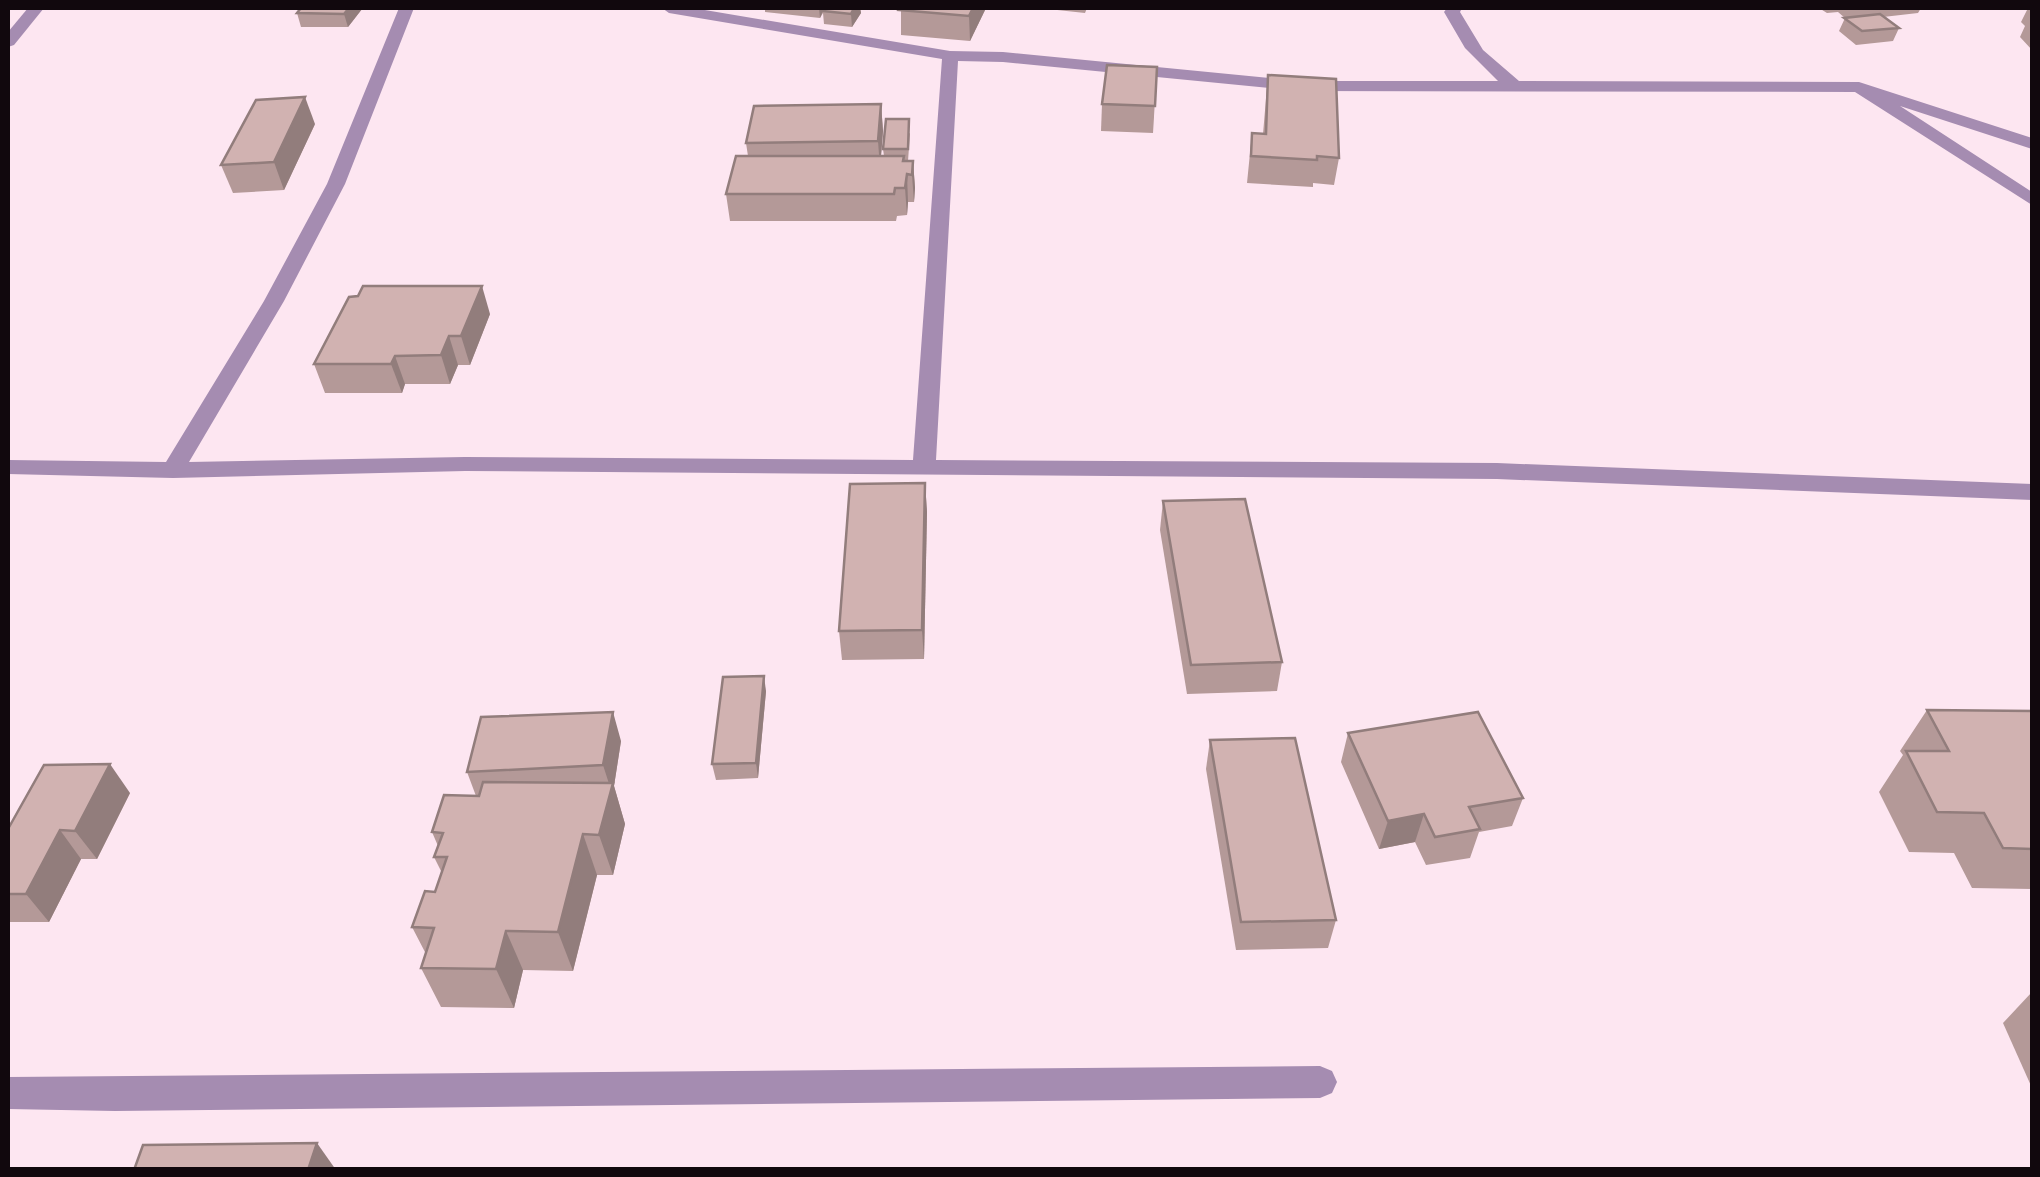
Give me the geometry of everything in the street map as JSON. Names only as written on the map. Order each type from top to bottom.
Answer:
[{"type":"street","points":[[8,42],[36,8]]},
{"type":"street","points":[[173,470],[274,300],[336,184],[406,8]]},
{"type":"street","points":[[669,8],[950,56],[1003,57],[1301,86],[1859,87],[1942,111],[2032,144]]},
{"type":"street","points":[[1454,8],[1461,35],[1477,57],[1514,86]]},
{"type":"street","points":[[924,467],[950,56]]},
{"type":"street","points":[[1859,87],[2032,200]]},
{"type":"street","points":[[8,466],[173,470],[465,464],[1497,470],[2032,492]]},
{"type":"street","points":[[8,1093],[135,1095],[1320,1082]]},
{"type":"building","points":[[301,8],[349,8],[344,14],[297,13]]},
{"type":"building","points":[[854,8],[851,14],[823,11]]},
{"type":"building","points":[[901,8],[973,8],[969,16]]},
{"type":"building","points":[[1880,14],[1899,28],[1862,31],[1844,18]]},
{"type":"building","points":[[1107,65],[1157,67],[1155,106],[1102,104]]},
{"type":"building","points":[[1268,75],[1336,79],[1339,158],[1251,156],[1252,133],[1266,134]]},
{"type":"building","points":[[305,97],[274,162],[221,165],[256,100]]},
{"type":"building","points":[[881,104],[878,141],[746,143],[754,106]]},
{"type":"building","points":[[886,119],[909,119],[908,149],[883,149]]},
{"type":"building","points":[[736,156],[904,156],[903,161],[913,161],[912,175],[907,174],[905,188],[895,188],[894,194],[726,194]]},
{"type":"building","points":[[363,286],[482,286],[461,336],[449,336],[441,355],[395,356],[391,364],[314,364],[349,297],[358,296]]},
{"type":"building","points":[[925,483],[922,630],[839,631],[850,484]]},
{"type":"building","points":[[1245,499],[1282,662],[1191,665],[1163,501]]},
{"type":"building","points":[[764,676],[756,763],[712,764],[723,677]]},
{"type":"building","points":[[1927,710],[2032,711],[2032,849],[2003,848],[1984,813],[1937,812],[1906,751],[1949,751]]},
{"type":"building","points":[[613,712],[603,765],[467,772],[481,717]]},
{"type":"building","points":[[1478,712],[1523,798],[1469,807],[1480,829],[1435,837],[1424,814],[1388,821],[1348,733]]},
{"type":"building","points":[[1295,738],[1336,920],[1241,922],[1210,740]]},
{"type":"building","points":[[110,764],[75,831],[60,830],[26,894],[8,894],[8,829],[44,765]]},
{"type":"building","points":[[483,782],[613,783],[599,835],[583,834],[558,932],[506,931],[496,969],[421,968],[434,928],[412,927],[425,891],[435,892],[447,857],[434,857],[443,833],[432,832],[444,795],[479,796]]},
{"type":"building","points":[[317,1143],[308,1170],[134,1170],[143,1145]]}]
